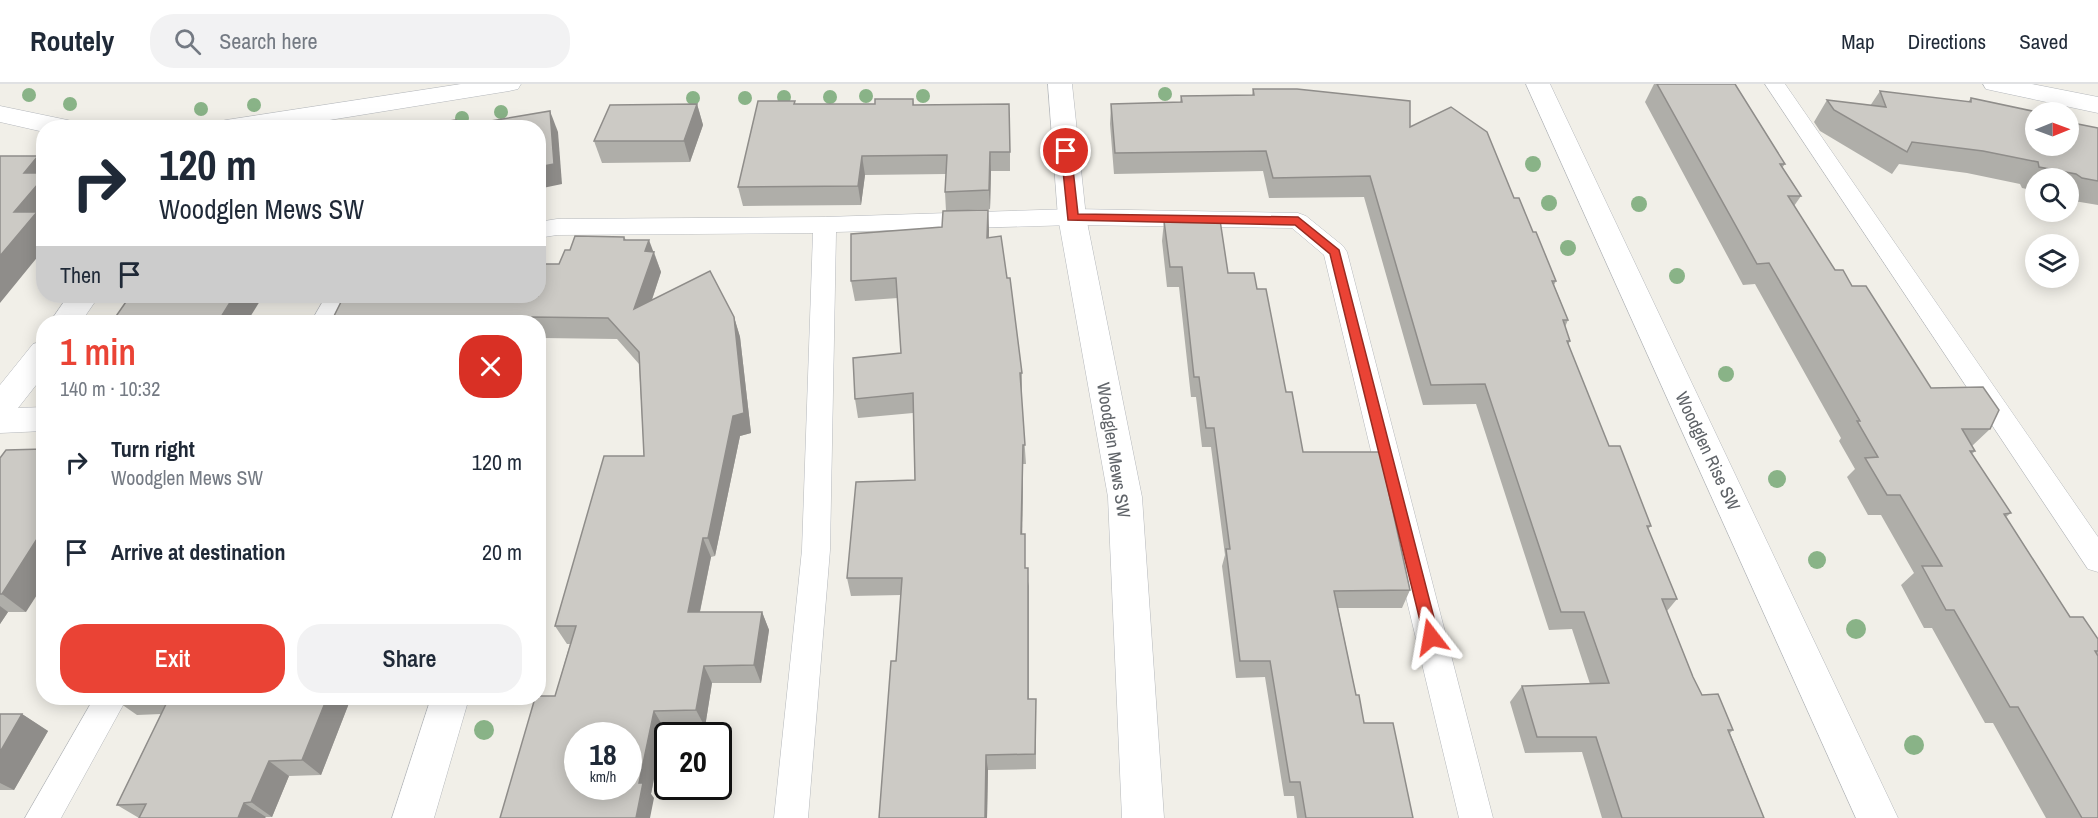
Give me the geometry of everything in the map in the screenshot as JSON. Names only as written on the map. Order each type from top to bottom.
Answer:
[{"type":"street","points":[[277,120],[509,84]]},
{"type":"street","name":"Woodglen Mews SW","points":[[1060,84],[1072,217],[1125,497],[1143,818]]},
{"type":"street","name":"Woodglen Rise SW","points":[[1538,84],[1877,818]]},
{"type":"street","points":[[1995,84],[2086,97]]},
{"type":"street","points":[[0,114],[36,123]]},
{"type":"street","points":[[0,408],[36,362]]},
{"type":"street","points":[[0,421],[36,419]]},
{"type":"street","points":[[413,818],[448,705]]},
{"type":"lane","points":[[1775,84],[2098,560]]},
{"type":"lane","points":[[546,229],[825,225],[1072,217],[1298,221],[1335,252],[1476,818]]},
{"type":"lane","points":[[791,818],[816,550],[825,225]]},
{"type":"lane","points":[[42,818],[107,705]]},
{"type":"building","points":[[1657,84],[1735,84],[1785,164],[1780,164],[1801,196],[1788,196],[1835,270],[1843,270],[1852,286],[1866,286],[1931,388],[1983,387],[1999,410],[1990,429],[1962,429],[1975,451],[1970,451],[2011,513],[2004,514],[2070,617],[2083,617],[2098,639],[2098,651],[2095,651],[2098,656],[2098,818],[2082,818],[2018,707],[2010,707],[1954,610],[1946,610],[1922,566],[1942,566],[1900,495],[1887,495],[1865,458],[1878,457],[1857,421],[1860,421],[1769,263],[1757,264]]},
{"type":"building","points":[[1253,89],[1297,89],[1410,101],[1410,127],[1451,107],[1487,132],[1514,198],[1519,198],[1556,281],[1552,281],[1568,320],[1563,320],[1570,341],[1567,341],[1609,446],[1620,446],[1651,526],[1647,526],[1677,599],[1662,599],[1693,677],[1702,695],[1718,694],[1733,730],[1728,730],[1764,818],[1622,818],[1596,737],[1537,737],[1522,686],[1609,683],[1584,612],[1561,612],[1485,384],[1431,385],[1370,176],[1273,178],[1266,151],[1115,153],[1111,104],[1182,102],[1181,96],[1254,95]]},
{"type":"building","points":[[1880,91],[1971,102],[1971,98],[2025,109],[2025,156],[2079,156],[2079,124],[2098,128],[2098,181],[2079,176],[2079,168],[2044,168],[2039,167],[2038,162],[1983,151],[1912,142],[1907,152],[1834,110],[1827,100],[1886,107]]},
{"type":"building","points":[[875,99],[913,99],[913,105],[1009,104],[1010,152],[990,152],[989,190],[945,192],[947,155],[862,156],[858,186],[738,187],[758,101],[795,101],[794,104],[875,104]]},
{"type":"building","points":[[697,104],[684,141],[594,141],[610,105]]},
{"type":"building","points":[[550,111],[554,164],[546,166],[546,120],[497,120]]},
{"type":"building","points":[[0,156],[36,156],[24,173],[36,173],[36,186],[14,212],[36,213],[0,256]]},
{"type":"building","points":[[988,210],[987,238],[1001,236],[1007,278],[1010,278],[1022,373],[1020,373],[1025,445],[1023,445],[1021,534],[1025,534],[1025,568],[1028,568],[1028,699],[1036,699],[1035,754],[986,755],[985,818],[879,818],[891,661],[896,661],[902,578],[847,578],[856,482],[915,480],[913,393],[855,399],[853,358],[901,353],[896,278],[851,281],[851,234],[942,227],[943,211]]},
{"type":"building","points":[[1220,220],[1228,273],[1254,273],[1257,289],[1266,289],[1286,392],[1292,392],[1303,452],[1380,452],[1410,590],[1334,591],[1364,723],[1393,723],[1413,818],[1306,818],[1300,782],[1290,782],[1270,661],[1240,661],[1226,549],[1230,549],[1214,428],[1206,428],[1199,377],[1194,377],[1182,267],[1170,267],[1164,221]]},
{"type":"building","points":[[575,236],[649,240],[645,251],[654,252],[634,309],[710,271],[734,317],[744,413],[733,416],[708,538],[703,538],[688,612],[762,612],[754,665],[704,666],[696,710],[654,711],[642,769],[642,722],[564,722],[564,800],[640,800],[636,818],[500,818],[533,705],[546,705],[546,696],[555,696],[576,626],[555,626],[604,456],[644,456],[639,352],[608,318],[546,317],[546,315],[334,315],[340,303],[546,303],[546,264],[559,264],[565,250],[570,250]]},
{"type":"building","points":[[125,303],[230,303],[222,315],[117,315]]},
{"type":"building","points":[[36,449],[36,541],[0,594],[0,458],[6,450]]},
{"type":"building","points":[[166,705],[324,705],[302,760],[269,761],[251,802],[244,803],[238,818],[139,818],[146,804],[117,805]]},
{"type":"building","points":[[0,714],[22,714],[0,752]]},
{"type":"route","points":[[1066,151],[1072,217],[1298,221],[1335,252],[1431,637]]}]
